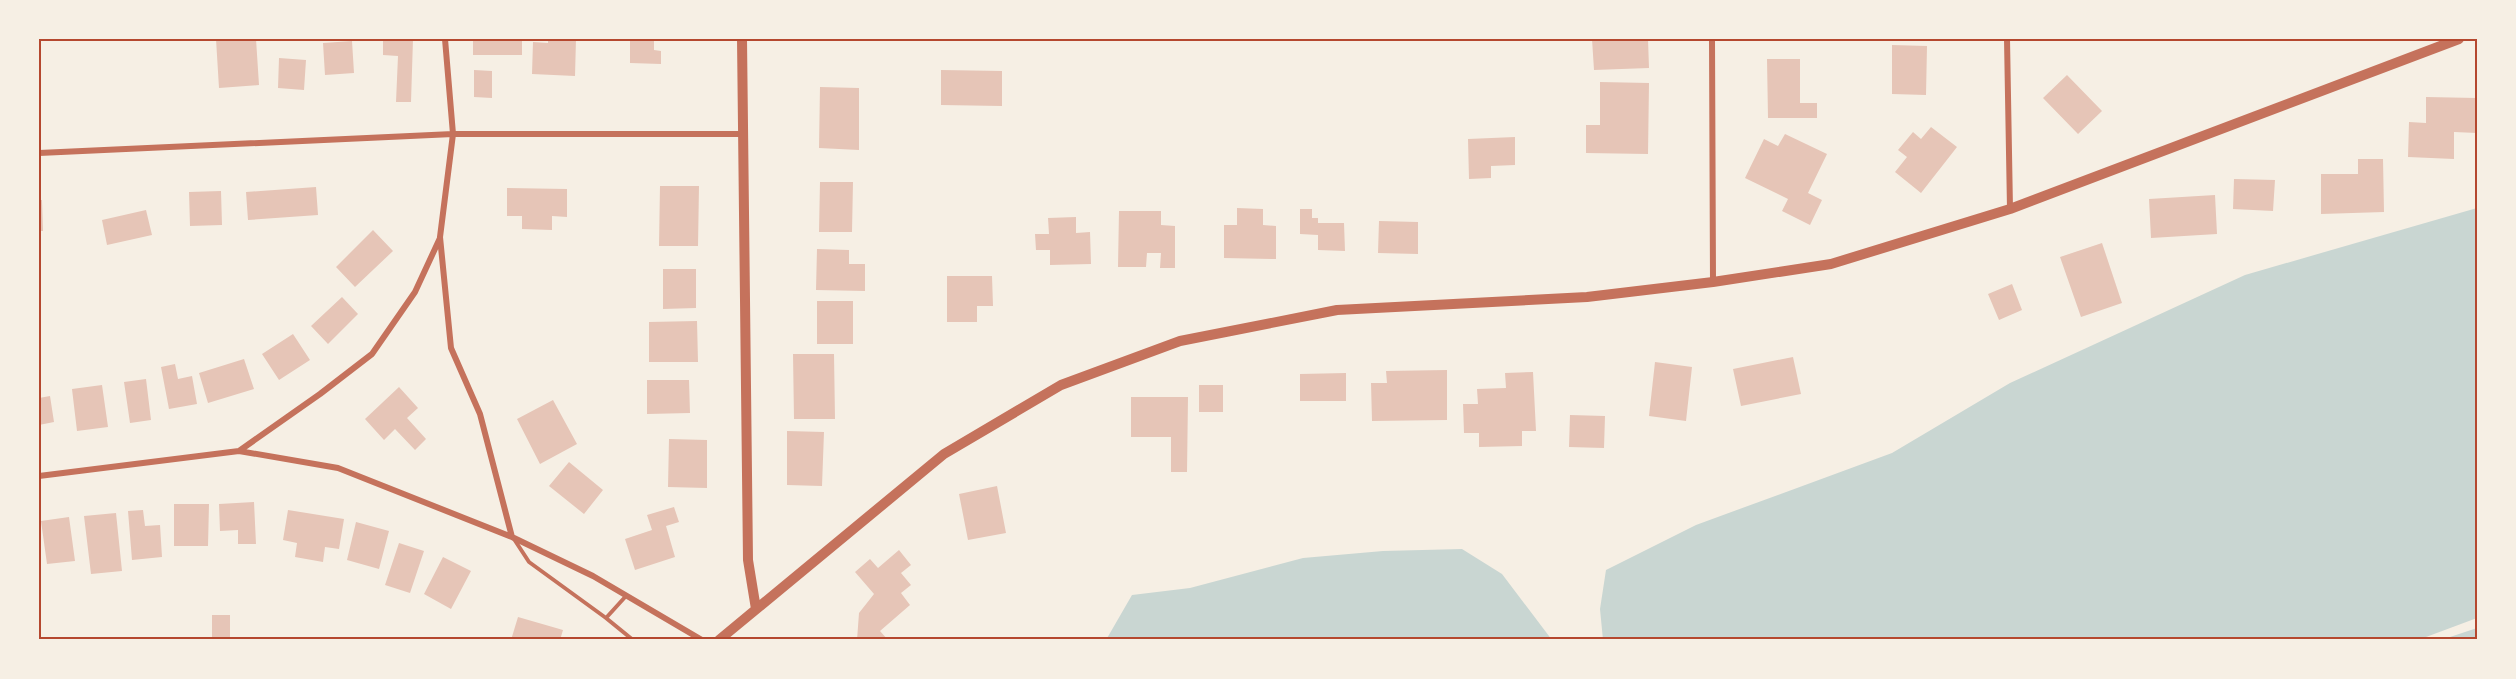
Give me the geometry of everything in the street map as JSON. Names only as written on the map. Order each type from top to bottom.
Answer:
[{"type":"street","points":[[445,39],[453,134],[440,237],[451,348],[480,414],[512,537]]},
{"type":"street","points":[[742,39],[748,560],[756,609]]},
{"type":"street","points":[[1712,39],[1713,282]]},
{"type":"street","points":[[2007,39],[2010,209]]},
{"type":"street","points":[[719,640],[944,454],[1061,385],[1180,341],[1337,310],[1587,297],[1713,282],[1831,264],[2010,209],[2458,39]]},
{"type":"street","points":[[39,153],[453,134],[742,134]]},
{"type":"street","points":[[239,450],[320,394],[372,354],[415,292],[440,237]]},
{"type":"street","points":[[39,476],[239,450],[338,468],[512,537],[593,576],[702,640]]},
{"type":"lane","points":[[512,537],[529,562],[633,640]]},
{"type":"lane","points":[[606,618],[626,596]]},
{"type":"shaded area","points":[[2477,208],[2477,618],[2418,640],[1603,640],[1600,609],[1606,570],[1696,525],[1892,453],[2010,383],[2245,275]]},
{"type":"shaded area","points":[[1462,549],[1502,574],[1552,640],[1106,640],[1132,595],[1190,588],[1303,558],[1383,551]]},
{"type":"shaded area","points":[[2477,628],[2477,640],[2441,640]]},
{"type":"building","points":[[216,39],[256,39],[259,85],[219,88]]},
{"type":"building","points":[[383,39],[413,39],[411,102],[396,102],[398,56],[383,55]]},
{"type":"building","points":[[473,39],[522,39],[522,55],[473,55]]},
{"type":"building","points":[[548,39],[576,39],[575,76],[532,74],[533,42],[548,43]]},
{"type":"building","points":[[630,39],[654,39],[654,50],[661,51],[661,64],[630,63]]},
{"type":"building","points":[[1592,39],[1648,39],[1649,68],[1594,70]]},
{"type":"building","points":[[352,41],[354,73],[325,75],[323,43]]},
{"type":"building","points":[[1892,45],[1927,46],[1926,95],[1892,94]]},
{"type":"building","points":[[279,58],[306,60],[304,90],[278,88]]},
{"type":"building","points":[[1767,59],[1800,59],[1800,103],[1817,103],[1817,118],[1768,118]]},
{"type":"building","points":[[474,70],[492,71],[492,98],[474,97]]},
{"type":"building","points":[[941,70],[1002,71],[1002,106],[941,105]]},
{"type":"building","points":[[2067,75],[2102,111],[2078,134],[2043,98]]},
{"type":"building","points":[[1600,82],[1649,83],[1648,154],[1586,153],[1586,125],[1600,125]]},
{"type":"building","points":[[820,87],[859,88],[859,150],[819,148]]},
{"type":"building","points":[[2426,97],[2477,98],[2477,133],[2454,132],[2454,159],[2408,157],[2409,122],[2426,123]]},
{"type":"building","points":[[1931,127],[1957,147],[1921,193],[1895,172],[1907,157],[1898,150],[1913,132],[1921,139]]},
{"type":"building","points":[[1785,134],[1827,154],[1808,193],[1822,200],[1810,225],[1782,211],[1788,199],[1745,178],[1764,139],[1778,146]]},
{"type":"building","points":[[1515,137],[1515,165],[1491,166],[1491,178],[1469,179],[1468,139]]},
{"type":"building","points":[[2358,159],[2383,159],[2384,212],[2321,214],[2321,174],[2358,174]]},
{"type":"building","points":[[2234,179],[2275,180],[2273,211],[2233,209]]},
{"type":"building","points":[[820,182],[853,182],[852,232],[819,232]]},
{"type":"building","points":[[660,186],[699,186],[698,246],[659,246]]},
{"type":"building","points":[[316,187],[318,215],[248,220],[246,192]]},
{"type":"building","points":[[507,188],[567,189],[567,217],[552,216],[552,230],[522,229],[522,216],[507,216]]},
{"type":"building","points":[[221,191],[222,225],[190,226],[189,192]]},
{"type":"building","points":[[2215,195],[2217,234],[2151,238],[2149,199]]},
{"type":"building","points":[[39,200],[42,200],[43,231],[39,231]]},
{"type":"building","points":[[1237,208],[1263,209],[1263,225],[1276,226],[1276,259],[1224,258],[1224,225],[1237,225]]},
{"type":"building","points":[[1300,209],[1312,209],[1312,218],[1318,218],[1318,223],[1344,223],[1345,251],[1318,250],[1318,235],[1300,234]]},
{"type":"building","points":[[146,210],[152,235],[107,245],[102,220]]},
{"type":"building","points":[[1119,211],[1161,211],[1161,225],[1175,226],[1175,268],[1160,268],[1161,253],[1147,253],[1146,267],[1118,267]]},
{"type":"building","points":[[1076,217],[1076,233],[1090,232],[1091,264],[1050,265],[1050,250],[1036,250],[1035,234],[1049,234],[1048,218]]},
{"type":"building","points":[[1379,221],[1418,222],[1418,254],[1378,253]]},
{"type":"building","points":[[373,230],[393,251],[355,287],[336,267]]},
{"type":"building","points":[[2102,243],[2122,303],[2081,317],[2060,257]]},
{"type":"building","points":[[817,249],[849,250],[849,264],[865,264],[865,291],[816,290]]},
{"type":"building","points":[[663,269],[696,269],[696,308],[663,309]]},
{"type":"building","points":[[947,276],[992,276],[993,306],[977,306],[977,322],[947,322]]},
{"type":"building","points":[[2012,284],[2022,310],[1999,320],[1988,294]]},
{"type":"building","points":[[342,297],[358,314],[328,344],[311,326]]},
{"type":"building","points":[[817,301],[853,301],[853,344],[817,344]]},
{"type":"building","points":[[697,321],[698,362],[649,362],[649,322]]},
{"type":"building","points":[[293,334],[310,360],[279,380],[262,354]]},
{"type":"building","points":[[793,354],[834,354],[835,419],[794,419]]},
{"type":"building","points":[[1793,357],[1801,394],[1741,406],[1733,369]]},
{"type":"building","points":[[244,359],[254,389],[208,403],[199,373]]},
{"type":"building","points":[[1655,362],[1692,367],[1686,421],[1649,416]]},
{"type":"building","points":[[175,364],[178,379],[192,376],[197,404],[169,409],[161,367]]},
{"type":"building","points":[[1447,370],[1447,420],[1372,421],[1371,383],[1387,383],[1386,371]]},
{"type":"building","points":[[1533,372],[1536,431],[1522,431],[1522,446],[1479,447],[1479,433],[1464,433],[1463,404],[1478,404],[1477,389],[1506,388],[1505,373]]},
{"type":"building","points":[[1346,373],[1346,401],[1300,401],[1300,374]]},
{"type":"building","points":[[146,379],[151,420],[130,423],[124,382]]},
{"type":"building","points":[[647,380],[689,380],[690,413],[647,414]]},
{"type":"building","points":[[102,385],[108,427],[77,431],[72,389]]},
{"type":"building","points":[[1199,385],[1223,385],[1223,412],[1199,412]]},
{"type":"building","points":[[399,387],[418,408],[407,418],[426,439],[415,450],[395,429],[384,440],[365,419]]},
{"type":"building","points":[[50,396],[54,422],[39,425],[39,398]]},
{"type":"building","points":[[1131,397],[1188,397],[1187,472],[1171,472],[1171,437],[1131,437]]},
{"type":"building","points":[[553,400],[577,444],[540,464],[517,419]]},
{"type":"building","points":[[1570,415],[1605,416],[1604,448],[1569,447]]},
{"type":"building","points":[[787,431],[824,432],[822,486],[787,485]]},
{"type":"building","points":[[669,439],[707,440],[707,488],[668,487]]},
{"type":"building","points":[[569,462],[603,490],[584,514],[549,486]]},
{"type":"building","points":[[997,486],[1006,533],[968,540],[959,494]]},
{"type":"building","points":[[254,502],[256,544],[238,544],[238,530],[220,531],[219,504]]},
{"type":"building","points":[[174,504],[209,504],[208,546],[174,546]]},
{"type":"building","points":[[674,507],[679,522],[666,526],[675,557],[635,570],[625,539],[652,530],[647,515]]},
{"type":"building","points":[[143,510],[145,526],[160,525],[162,557],[132,560],[128,511]]},
{"type":"building","points":[[288,510],[344,519],[339,549],[325,547],[323,562],[295,557],[297,543],[283,540]]},
{"type":"building","points":[[116,513],[122,571],[91,574],[84,516]]},
{"type":"building","points":[[69,517],[75,561],[47,564],[41,521]]},
{"type":"building","points":[[356,522],[389,531],[379,569],[347,560]]},
{"type":"building","points":[[399,543],[424,551],[410,593],[385,585]]},
{"type":"building","points":[[899,550],[911,565],[901,573],[911,585],[901,593],[910,605],[880,631],[888,640],[857,640],[859,613],[874,594],[855,572],[870,559],[878,568]]},
{"type":"building","points":[[443,557],[471,571],[451,609],[424,594]]},
{"type":"building","points":[[212,615],[230,615],[230,638],[212,638]]},
{"type":"building","points":[[518,617],[563,630],[560,640],[511,640]]}]
